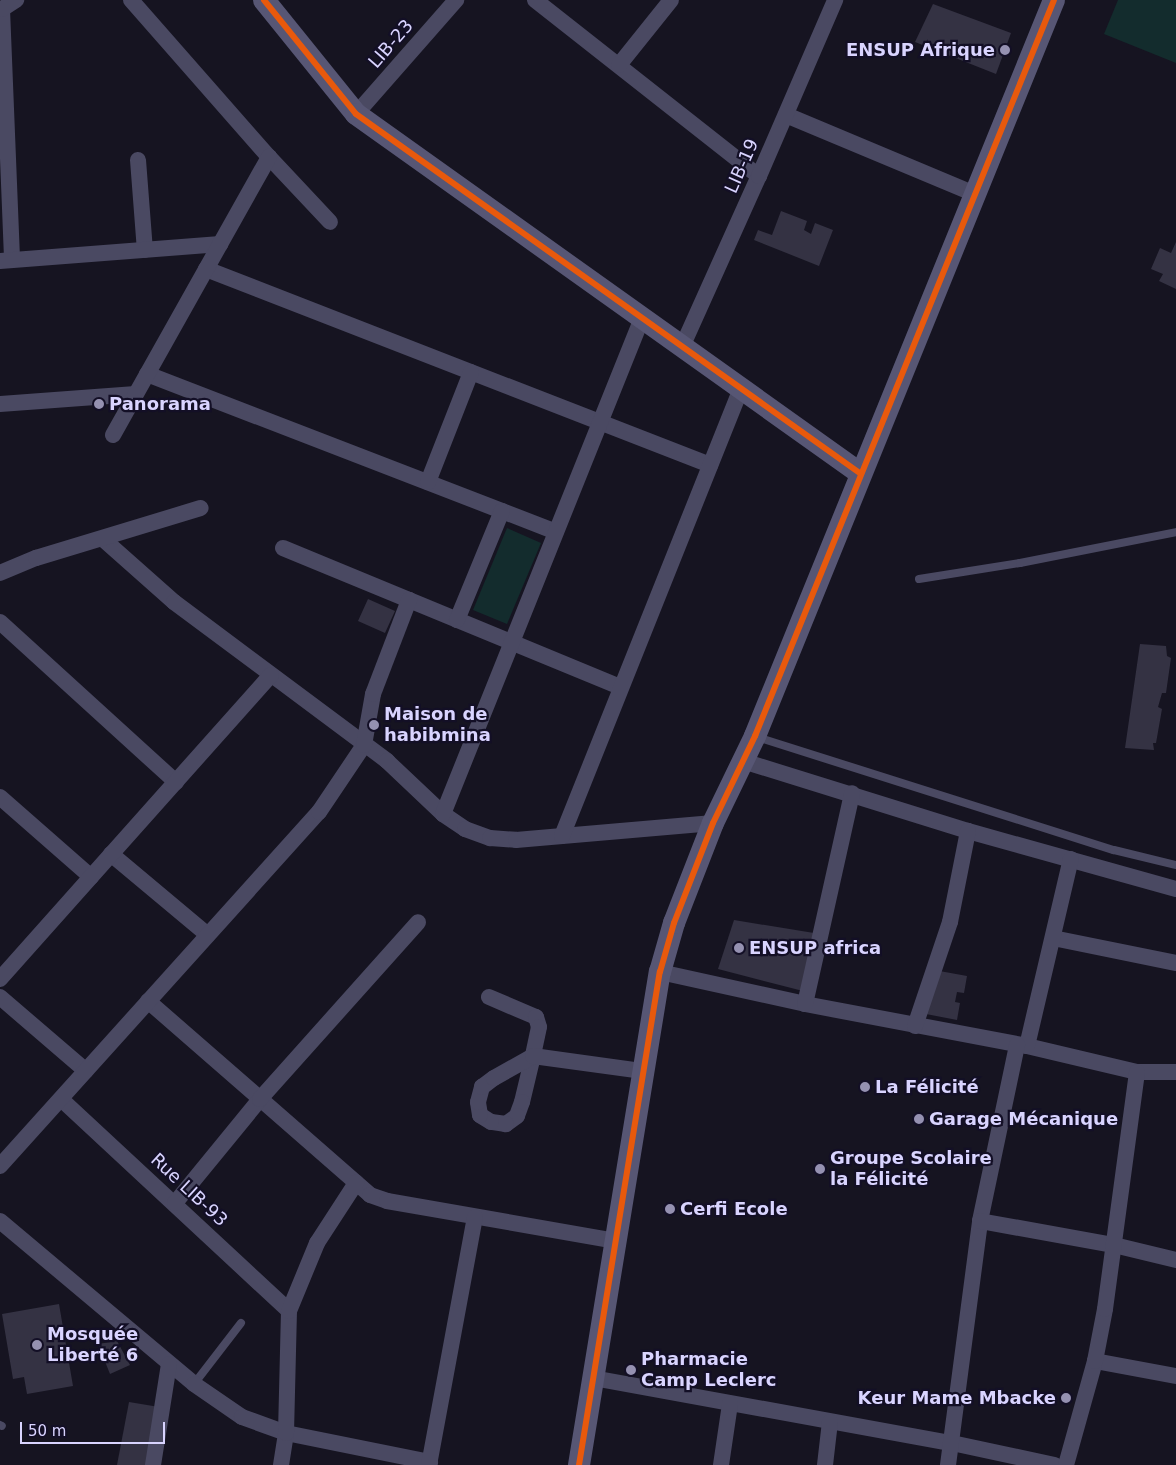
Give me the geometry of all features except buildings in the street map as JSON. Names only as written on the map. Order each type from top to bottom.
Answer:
[{"type":"street","points":[[16,0],[1,8],[6,261],[220,244]]},
{"type":"street","points":[[131,0],[269,157],[330,222]]},
{"type":"street","points":[[264,0],[356,114],[861,474]]},
{"type":"street","name":"LIB-23","points":[[356,114],[456,0]]},
{"type":"street","points":[[536,0],[760,176]]},
{"type":"street","points":[[619,66],[671,0]]},
{"type":"street","name":"LIB-19","points":[[682,347],[760,176],[835,0]]},
{"type":"street","points":[[579,1465],[660,972],[674,923],[713,824],[755,736],[1054,0]]},
{"type":"street","points":[[786,115],[975,194]]},
{"type":"street","points":[[113,435],[269,157]]},
{"type":"street","points":[[138,160],[145,250]]},
{"type":"street","points":[[206,269],[710,465]]},
{"type":"street","points":[[443,814],[642,318]]},
{"type":"street","points":[[428,482],[470,372]]},
{"type":"street","points":[[147,374],[556,532]]},
{"type":"street","points":[[562,836],[741,388]]},
{"type":"street","points":[[0,404],[136,394]]},
{"type":"street","points":[[0,573],[36,558],[201,508]]},
{"type":"street","points":[[457,620],[502,511]]},
{"type":"street","points":[[103,539],[174,602],[387,761],[443,814],[466,829],[490,838],[516,840],[713,824]]},
{"type":"street","points":[[283,548],[621,688]]},
{"type":"street","points":[[0,1166],[319,812],[364,745],[373,694],[409,600]]},
{"type":"street","points":[[0,622],[176,782]]},
{"type":"street","points":[[0,979],[271,675]]},
{"type":"street","points":[[743,760],[968,831],[1176,889]]},
{"type":"street","points":[[805,1004],[852,793]]},
{"type":"street","points":[[0,797],[91,877]]},
{"type":"street","points":[[915,1026],[950,922],[968,831]]},
{"type":"street","points":[[111,854],[208,935]]},
{"type":"street","points":[[948,1465],[977,1229],[1022,1046],[1053,938],[1071,859]]},
{"type":"street","points":[[175,1203],[260,1099],[418,922]]},
{"type":"street","points":[[1053,938],[1176,963]]},
{"type":"street","points":[[660,972],[805,1004],[1022,1046],[1137,1072],[1176,1072]]},
{"type":"street","points":[[0,997],[86,1071]]},
{"type":"street","points":[[489,997],[536,1017],[539,1027],[533,1056],[643,1071]]},
{"type":"street","points":[[148,1002],[370,1195],[387,1201],[617,1241]]},
{"type":"street","points":[[1066,1465],[1095,1361],[1106,1308],[1137,1072]]},
{"type":"street","name":"Rue LIB-93","points":[[61,1099],[289,1311]]},
{"type":"street","points":[[281,1465],[286,1433],[289,1311],[317,1243],[356,1183]]},
{"type":"street","points":[[0,1221],[169,1364],[242,1417],[286,1433],[430,1463],[475,1217]]},
{"type":"street","points":[[980,1221],[1114,1245],[1176,1260]]},
{"type":"street","points":[[1095,1361],[1176,1376]]},
{"type":"street","points":[[153,1465],[169,1364]]},
{"type":"street","points":[[593,1378],[952,1443],[1055,1465]]},
{"type":"street","points":[[721,1465],[730,1404]]},
{"type":"street","points":[[825,1465],[830,1422]]},
{"type":"lane","points":[[919,579],[1020,563],[1176,532]]},
{"type":"lane","points":[[755,736],[1114,850],[1176,865]]},
{"type":"lane","points":[[194,1384],[241,1323]]},
{"type":"green space","points":[[1118,0],[1176,0],[1176,63],[1104,34]]},
{"type":"green space","points":[[507,528],[541,543],[507,624],[473,610]]},
{"type":"cycle path","points":[[264,0],[356,114],[861,474]]},
{"type":"cycle path","points":[[579,1465],[660,972],[674,923],[713,823],[755,736],[1054,0]]},
{"type":"place","name":"ENSUP Afrique","points":[[1005,50]]},
{"type":"place","name":"Panorama","points":[[99,404]]},
{"type":"place","name":"Maison de habibmina","points":[[374,725]]},
{"type":"place","name":"ENSUP africa","points":[[739,948]]},
{"type":"place","name":"La Félicité","points":[[865,1087]]},
{"type":"place","name":"Garage Mécanique","points":[[919,1119]]},
{"type":"place","name":"Groupe Scolaire la Félicité","points":[[820,1169]]},
{"type":"place","name":"Cerfi Ecole","points":[[670,1209]]},
{"type":"place","name":"Mosquée Liberté 6","points":[[37,1345]]},
{"type":"place","name":"Pharmacie Camp Leclerc","points":[[631,1370]]},
{"type":"place","name":"Keur Mame Mbacke","points":[[1066,1398]]}]
